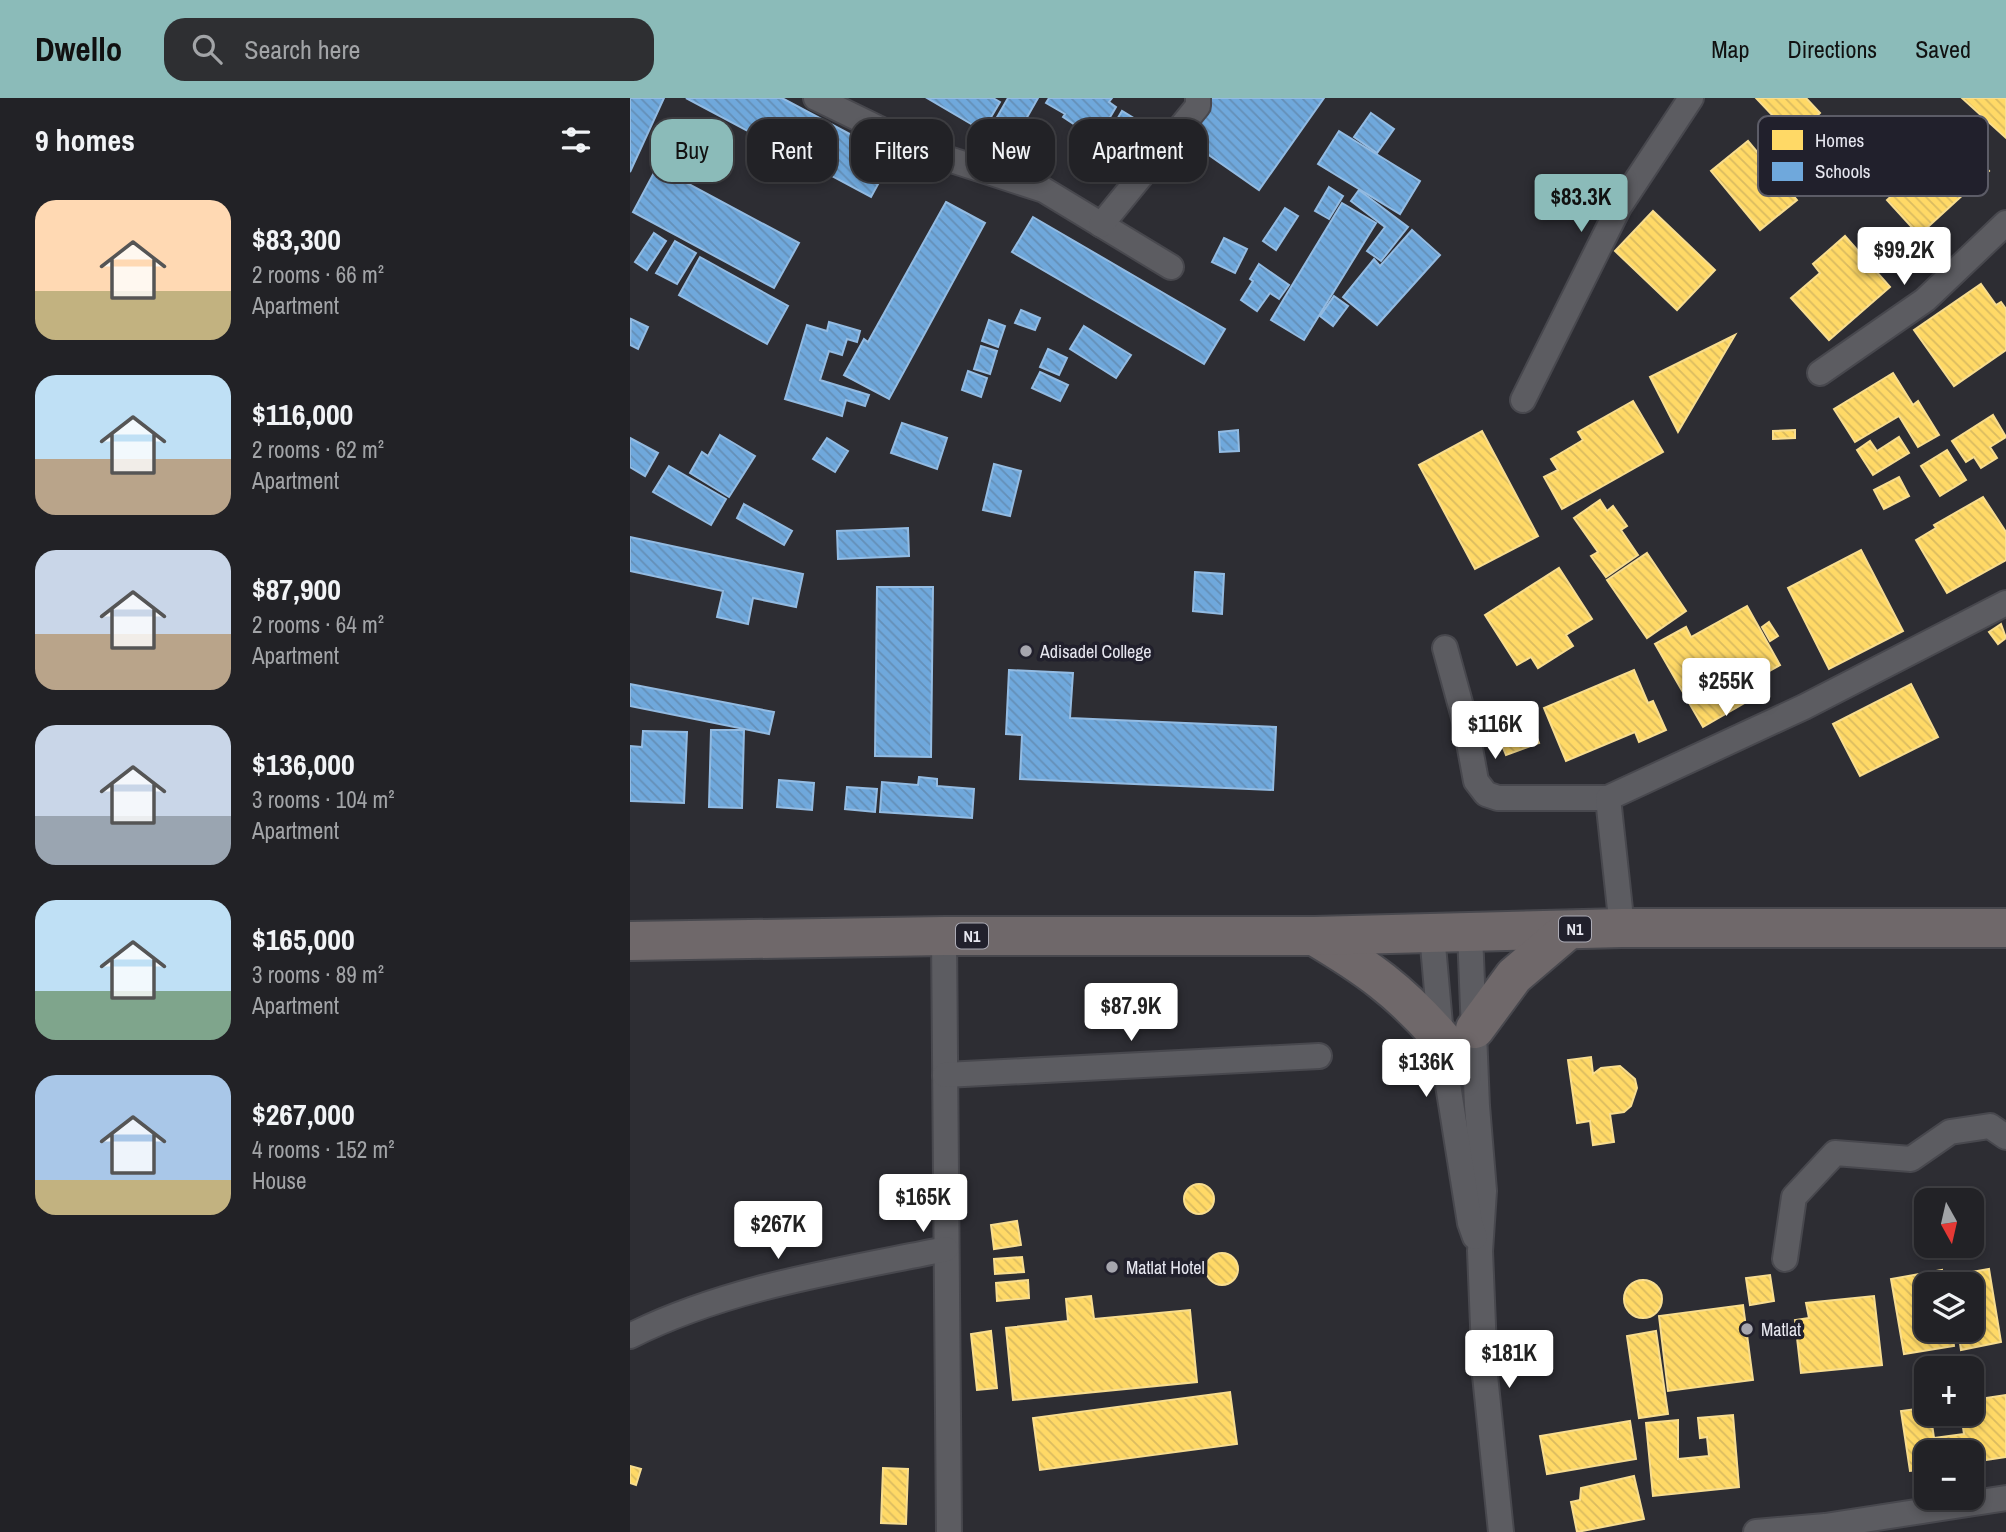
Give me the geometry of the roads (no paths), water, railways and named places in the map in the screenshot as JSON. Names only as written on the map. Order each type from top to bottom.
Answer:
[{"type":"highway","name":"N1","points":[[630,941],[944,936],[1314,936],[1622,928],[2006,928]]},
{"type":"highway","points":[[1314,936],[1367,967],[1458,1034],[1514,976],[1568,930]]},
{"type":"street","points":[[816,98],[861,108],[927,152],[1044,190],[1171,267]]},
{"type":"street","points":[[1101,225],[1198,106],[1198,98]]},
{"type":"street","points":[[1523,400],[1619,207],[1691,98]]},
{"type":"street","points":[[1820,373],[1925,300],[2006,223]]},
{"type":"street","points":[[1446,648],[1465,721],[1476,781],[1486,794],[1498,798],[1608,797],[1817,701],[2006,603]]},
{"type":"street","points":[[1608,797],[1622,928]]},
{"type":"street","points":[[1470,933],[1458,1034],[1469,1223],[1480,1251]]},
{"type":"street","points":[[1432,934],[1477,1106],[1484,1191],[1480,1251],[1485,1375],[1501,1532]]},
{"type":"street","points":[[944,936],[949,1531]]},
{"type":"street","points":[[945,1075],[1319,1056]]},
{"type":"street","points":[[1785,1259],[1794,1197],[1835,1153],[1911,1159],[1950,1132],[1990,1126],[2006,1136]]},
{"type":"street","points":[[630,1336],[667,1317],[766,1286],[946,1249]]},
{"type":"street","points":[[1756,1532],[1826,1529],[2006,1498]]},
{"type":"place","name":"Adisadel College","points":[[1026,651]]},
{"type":"place","name":"Matlat Hotel","points":[[1112,1267]]},
{"type":"place","name":"Matlat","points":[[1747,1329]]}]
